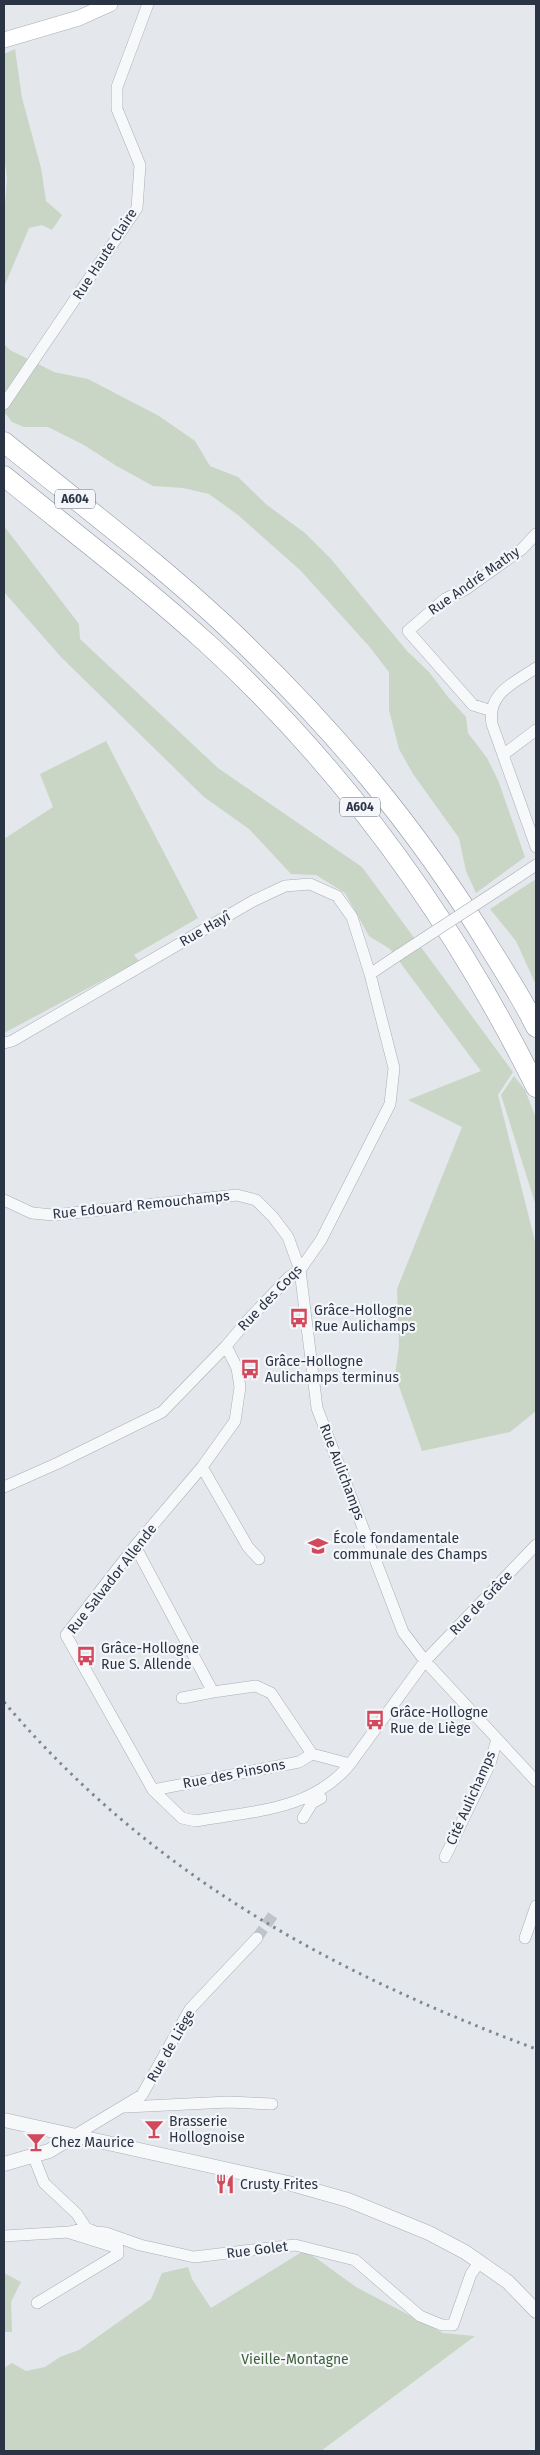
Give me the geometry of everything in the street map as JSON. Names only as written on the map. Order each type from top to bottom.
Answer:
[{"type":"highway","name":"A604","points":[[4,442],[146,556],[228,628],[306,705],[364,770],[425,848],[479,930],[536,1027]]},
{"type":"highway","name":"A604","points":[[6,479],[210,646],[280,715],[343,786],[403,863],[458,945],[506,1025],[536,1087]]},
{"type":"main road","points":[[4,40],[79,18],[110,4]]},
{"type":"street","name":"Rue Haute Claire","points":[[4,404],[137,208],[140,165],[117,109],[117,87],[148,4]]},
{"type":"street","name":"Rue André Mathy","points":[[489,710],[473,705],[408,631],[445,599],[474,583],[522,548],[536,534]]},
{"type":"street","points":[[536,668],[498,694],[489,710],[492,724],[536,847]]},
{"type":"street","points":[[503,756],[536,730]]},
{"type":"street","points":[[370,974],[536,865]]},
{"type":"street","name":"Rue Hayî","points":[[4,1043],[12,1041],[253,900],[285,886],[310,884],[337,896],[352,917],[370,974]]},
{"type":"street","name":"Rue des Coqs","points":[[4,1487],[58,1464],[162,1412],[289,1277],[300,1270],[321,1240],[390,1104],[394,1068],[370,974]]},
{"type":"street","name":"Rue Edouard Remouchamps","points":[[4,1200],[32,1213],[54,1215],[237,1195],[256,1200],[274,1218],[288,1238],[300,1270]]},
{"type":"street","name":"Rue Aulichamps","points":[[300,1270],[317,1408],[403,1632],[425,1661]]},
{"type":"street","name":"Rue Salvador Allende","points":[[226,1346],[237,1368],[240,1387],[235,1421],[202,1468],[136,1546],[66,1635],[153,1790],[182,1818],[196,1821],[282,1806],[310,1797],[340,1776]]},
{"type":"street","points":[[202,1468],[248,1547],[259,1559]]},
{"type":"street","name":"Rue de Grâce","points":[[425,1661],[536,1545]]},
{"type":"street","points":[[136,1546],[213,1692]]},
{"type":"street","points":[[304,1818],[312,1803],[339,1787],[340,1776],[425,1661]]},
{"type":"street","name":"Cité Aulichamps","points":[[425,1661],[536,1781]]},
{"type":"street","points":[[182,1698],[256,1686],[271,1693],[312,1754],[350,1764]]},
{"type":"street","name":"Cité Aulichamps","points":[[445,1857],[490,1764],[497,1739]]},
{"type":"street","name":"Rue des Pinsons","points":[[153,1790],[299,1762],[312,1754]]},
{"type":"street","points":[[525,1938],[536,1906]]},
{"type":"street","name":"Rue de Liège","points":[[72,2137],[142,2095],[190,2009],[257,1938]]},
{"type":"street","points":[[123,2107],[229,2102],[272,2104]]},
{"type":"street","points":[[4,2120],[43,2128],[72,2137],[288,2183],[348,2200],[429,2233],[465,2252],[508,2282],[536,2311]]},
{"type":"street","points":[[4,2164],[49,2151],[72,2137]]},
{"type":"street","points":[[32,2155],[44,2183],[78,2214],[86,2228]]},
{"type":"street","name":"Rue Golet","points":[[4,2236],[69,2232],[86,2228],[140,2245],[194,2257],[295,2245],[356,2260],[414,2311],[442,2325],[453,2325],[471,2274],[479,2263]]},
{"type":"street","points":[[37,2303],[118,2254],[118,2248],[69,2232]]},
{"type":"green space","points":[[15,49],[22,98],[41,168],[46,201],[62,215],[52,230],[42,225],[29,228],[4,287],[4,218],[7,178],[4,154],[4,54]]},
{"type":"green space","points":[[4,344],[10,350],[54,372],[88,379],[159,416],[195,441],[210,466],[238,477],[267,505],[305,533],[331,559],[407,651],[429,672],[466,717],[468,733],[487,758],[498,780],[525,857],[476,893],[466,871],[459,838],[413,774],[399,749],[389,710],[389,672],[368,645],[300,570],[238,515],[209,494],[183,488],[153,486],[84,445],[48,427],[24,427],[12,422],[4,412]]},
{"type":"green space","points":[[4,526],[79,624],[80,639],[218,768],[362,867],[513,1072],[498,1095],[536,1245],[536,1411],[510,1432],[422,1451],[395,1375],[399,1346],[397,1289],[462,1127],[408,1100],[481,1071],[390,949],[369,936],[345,893],[316,875],[291,874],[249,829],[204,797],[61,657],[4,592]]},
{"type":"green space","points":[[106,741],[198,918],[134,955],[139,961],[4,1033],[4,839],[53,807],[40,774]]},
{"type":"green space","points":[[536,879],[536,985],[516,941],[490,909]]},
{"type":"green space","points":[[514,1076],[525,1090],[536,1118],[536,1206],[501,1095]]},
{"type":"green space","name":"Vieille-Montagne","points":[[305,2250],[356,2287],[443,2333],[475,2336],[321,2451],[4,2451],[4,2368],[12,2363],[26,2371],[45,2367],[60,2357],[79,2350],[151,2299],[162,2273],[188,2267],[192,2279],[211,2308]]},
{"type":"green space","points":[[4,2273],[21,2282],[11,2302],[12,2332],[4,2332]]},
{"type":"tunnel","points":[[257,1938],[273,1915]]},
{"type":"railway","points":[[4,1702],[60,1763],[119,1818],[182,1867],[247,1911],[315,1950],[386,1986],[459,2019],[536,2049]]},
{"type":"place","name":"Grâce-Hollogne Rue Aulichamps","points":[[299,1318]]},
{"type":"place","name":"Grâce-Hollogne Aulichamps terminus","points":[[250,1369]]},
{"type":"place","name":"École fondamentale communale des Champs","points":[[318,1546]]},
{"type":"place","name":"Grâce-Hollogne Rue S. Allende","points":[[86,1656]]},
{"type":"place","name":"Grâce-Hollogne Rue de Liège","points":[[375,1720]]},
{"type":"place","name":"Brasserie Hollognoise","points":[[154,2129]]},
{"type":"place","name":"Chez Maurice","points":[[36,2142]]},
{"type":"place","name":"Crusty Frites","points":[[225,2184]]}]
